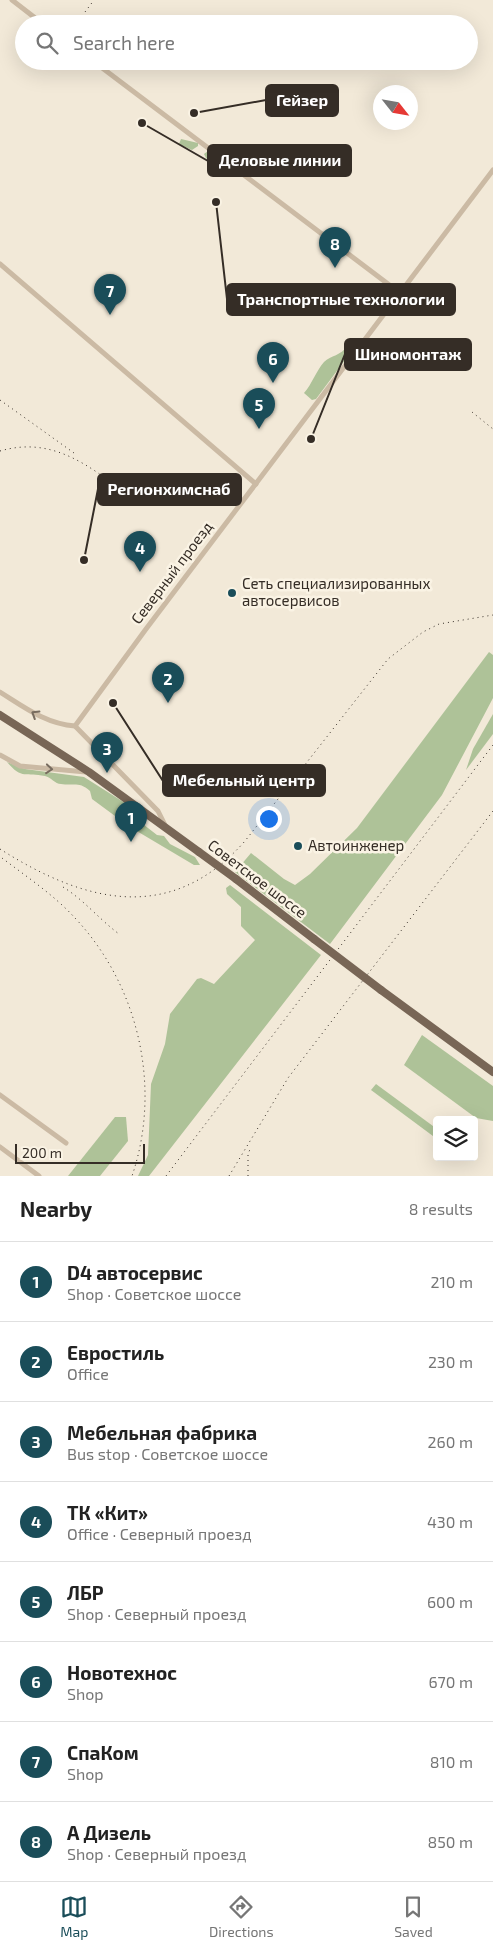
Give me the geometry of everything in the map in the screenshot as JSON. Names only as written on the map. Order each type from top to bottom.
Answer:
[{"type":"main road","name":"Советское шоссе","points":[[0,715],[89,772],[165,825],[381,990],[493,1072]]},
{"type":"street","points":[[12,0],[31,15]]},
{"type":"street","points":[[105,70],[400,293]]},
{"type":"street","name":"Северный проезд","points":[[75,726],[493,170]]},
{"type":"street","points":[[0,264],[256,484]]},
{"type":"street","points":[[0,692],[45,720],[59,725],[75,726],[158,811],[165,825]]},
{"type":"street","points":[[0,755],[20,766],[89,772]]},
{"type":"street","points":[[0,1095],[66,1143]]},
{"type":"street","points":[[0,1146],[38,1176]]},
{"type":"green space","points":[[181,139],[198,143],[198,146],[192,150],[179,144]]},
{"type":"green space","points":[[208,151],[222,160],[221,167],[218,168],[206,158],[204,154]]},
{"type":"green space","points":[[347,346],[351,348],[351,352],[316,399],[312,400],[304,393],[319,369],[324,362],[342,352]]},
{"type":"green space","points":[[489,652],[493,655],[493,698],[442,795],[330,944],[235,872],[251,853],[284,879],[295,885],[310,874],[357,828]]},
{"type":"green space","points":[[493,714],[493,734],[466,770],[473,749]]},
{"type":"green space","points":[[7,762],[25,769],[84,777],[125,803],[136,813],[139,821],[157,835],[164,836],[170,844],[195,857],[200,865],[194,865],[130,827],[92,799],[90,791],[83,786],[59,784],[45,776],[24,774],[12,768]]},
{"type":"green space","points":[[230,885],[321,955],[149,1176],[138,1176],[148,1155],[151,1084],[165,1044],[170,1014],[197,979],[201,978],[214,984],[255,940],[241,926],[241,907],[227,894],[226,888]]},
{"type":"green space","points":[[422,1035],[493,1086],[493,1121],[473,1116],[404,1065]]},
{"type":"green space","points":[[376,1084],[433,1126],[433,1136],[371,1090]]},
{"type":"green space","points":[[115,1117],[126,1117],[128,1141],[100,1176],[68,1176]]},
{"type":"railway","points":[[83,15],[94,0]]},
{"type":"railway","points":[[0,400],[74,453]]},
{"type":"railway","points":[[472,412],[493,429]]},
{"type":"railway","points":[[0,451],[19,447],[53,450],[83,464],[127,494]]},
{"type":"railway","points":[[0,849],[32,868],[64,882],[95,892],[127,897],[157,895],[187,885],[217,868],[245,841],[388,659],[423,632],[439,624],[493,615]]},
{"type":"railway","points":[[166,1176],[493,745]]},
{"type":"railway","points":[[229,1176],[288,1078],[493,811]]},
{"type":"railway","points":[[2,858],[49,894],[75,918],[97,945],[115,975],[129,1006],[139,1040],[144,1074],[145,1108],[141,1142],[132,1176]]},
{"type":"railway","points":[[63,887],[119,934]]},
{"type":"railway","points":[[248,1176],[248,1154],[251,1147]]},
{"type":"place","name":"Гейзер","points":[[194,113]]},
{"type":"place","name":"Деловые линии","points":[[142,123]]},
{"type":"place","name":"Транспортные технологии","points":[[216,202]]},
{"type":"place","name":"А Дизель","points":[[335,268]]},
{"type":"place","name":"СпаКом","points":[[110,315]]},
{"type":"place","name":"Новотехнос","points":[[273,383]]},
{"type":"place","name":"ЛБР","points":[[259,429]]},
{"type":"place","name":"Шиномонтаж","points":[[311,439]]},
{"type":"place","name":"Регионхимснаб","points":[[84,560]]},
{"type":"place","name":"ТК «Кит»","points":[[140,572]]},
{"type":"place","name":"Сеть специализированных автосервисов","points":[[232,593]]},
{"type":"place","name":"Мебельный центр","points":[[113,703]]},
{"type":"place","name":"Евростиль","points":[[168,703]]},
{"type":"place","name":"Мебельная фабрика","points":[[107,773]]},
{"type":"place","name":"D4 автосервис","points":[[131,842]]},
{"type":"place","name":"Автоинженер","points":[[298,846]]}]
